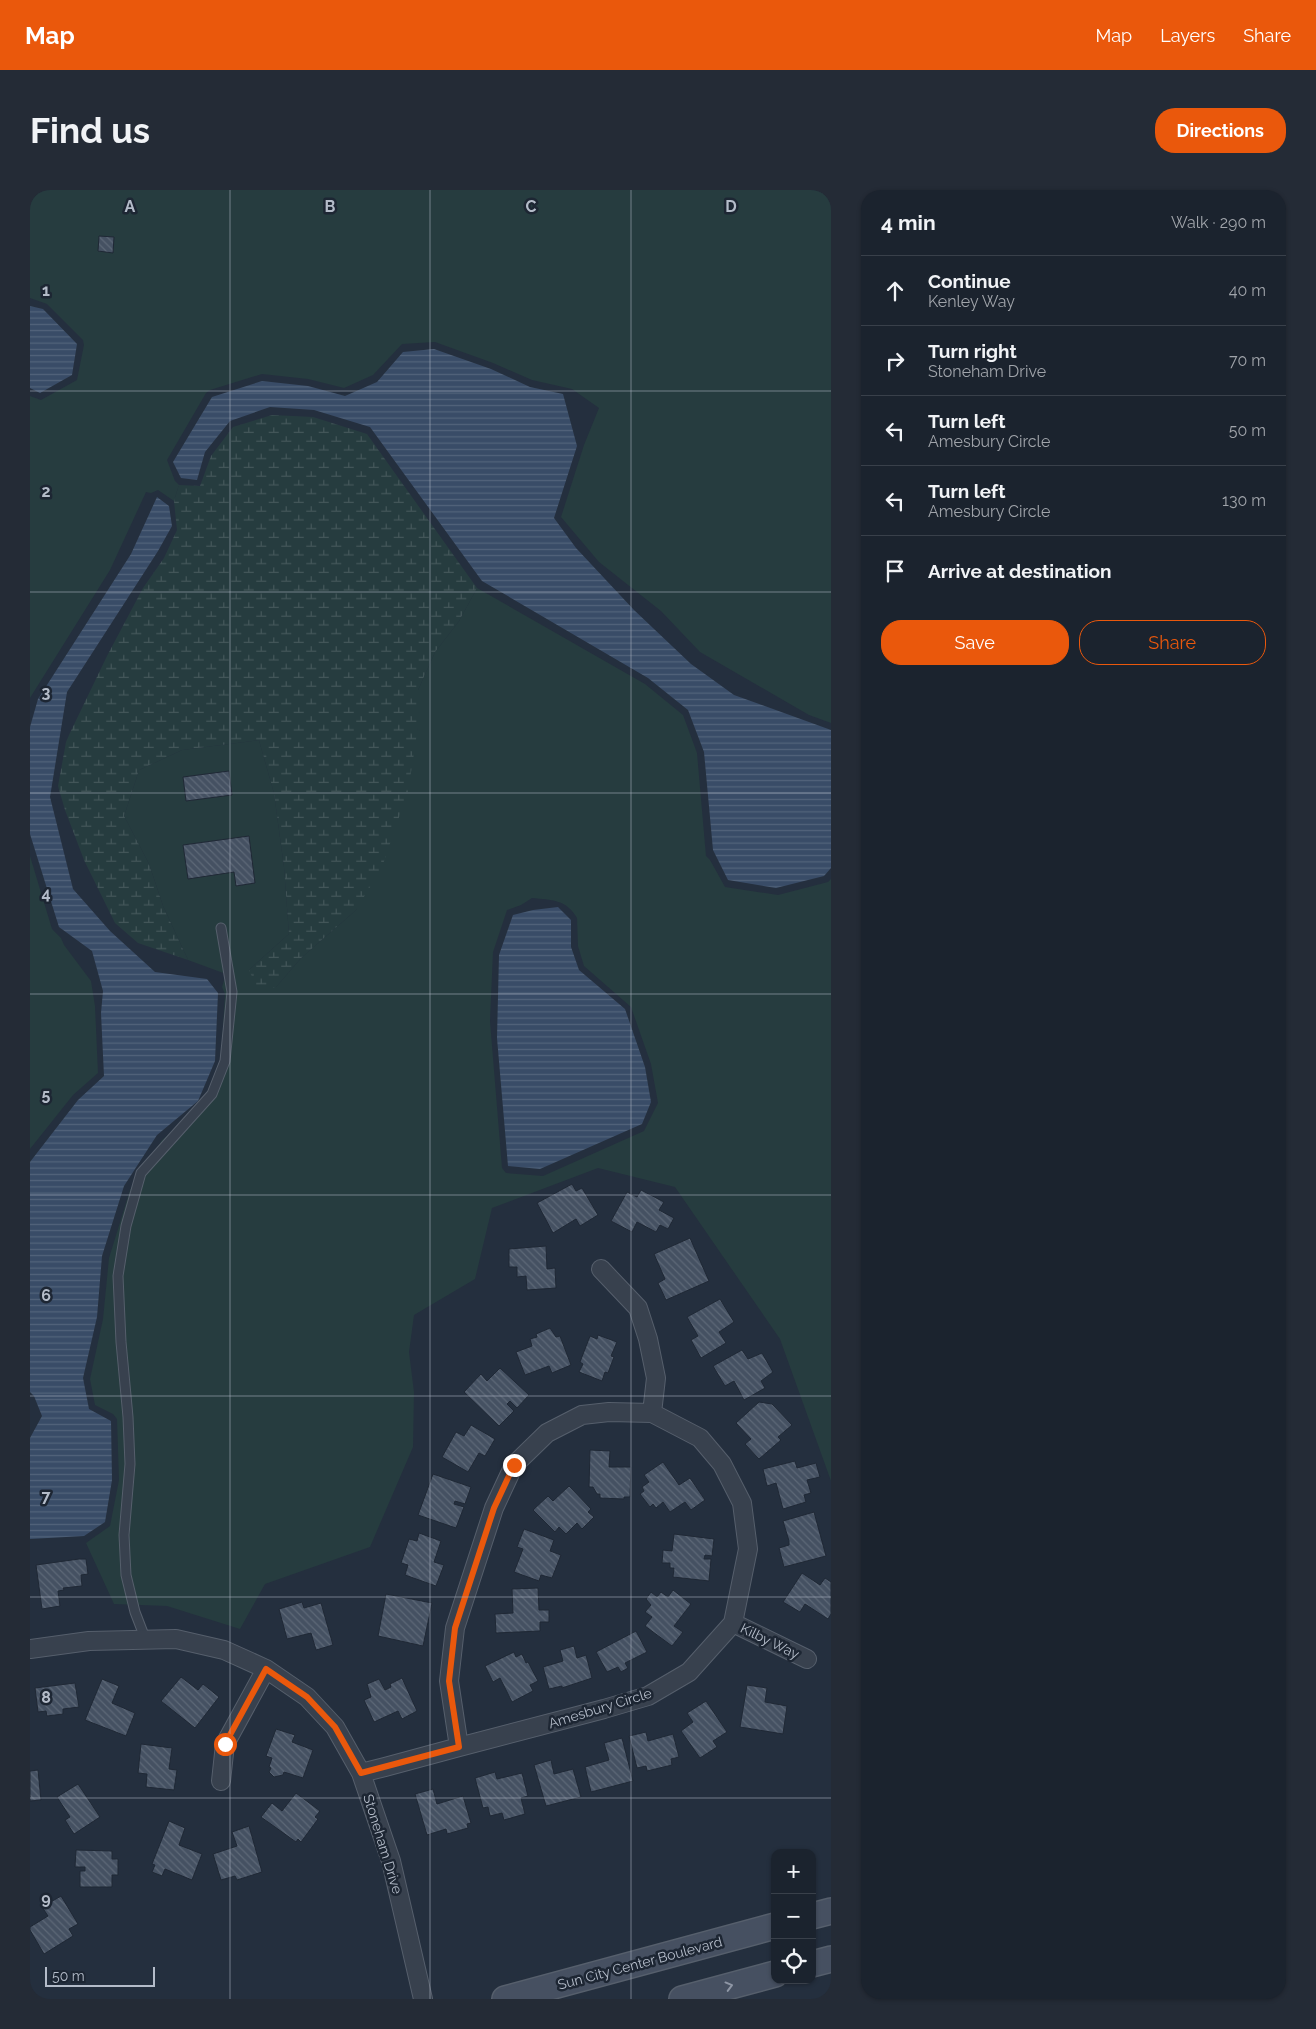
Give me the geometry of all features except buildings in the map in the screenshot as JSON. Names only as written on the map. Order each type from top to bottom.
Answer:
[{"type":"main road","points":[[816,1915],[831,1911]]},
{"type":"main road","name":"Sun City Center Boulevard","points":[[505,1999],[771,1927]]},
{"type":"main road","points":[[816,1963],[831,1958]]},
{"type":"main road","points":[[682,1999],[771,1975]]},
{"type":"street","points":[[601,1269],[638,1308],[648,1338],[656,1378],[652,1413]]},
{"type":"street","points":[[459,1747],[449,1681],[455,1628],[494,1508],[514,1465],[548,1433],[582,1415],[609,1412],[652,1413],[700,1438],[722,1464],[742,1503],[748,1549],[733,1623]]},
{"type":"street","name":"Kilby Way","points":[[733,1623],[807,1659]]},
{"type":"street","name":"Amesbury Circle","points":[[361,1773],[648,1696],[689,1672],[733,1623]]},
{"type":"street","name":"Stoneham Drive","points":[[30,1649],[89,1641],[145,1638],[176,1639],[224,1650],[266,1669],[307,1697],[335,1727],[361,1773],[390,1862],[423,1999]]},
{"type":"street","points":[[221,1780],[225,1744],[266,1669]]},
{"type":"lane","points":[[145,1638],[135,1612],[126,1575],[124,1535],[130,1464],[118,1276],[126,1226],[141,1173],[212,1094],[225,1061],[232,992],[221,928]]},
{"type":"green space","points":[[30,190],[831,190],[831,723],[809,715],[700,652],[661,611],[599,562],[561,517],[584,445],[599,408],[572,389],[532,380],[493,363],[435,342],[402,344],[373,375],[344,388],[308,379],[262,374],[210,390],[206,393],[167,460],[175,481],[179,485],[174,501],[158,490],[151,493],[146,492],[110,570],[30,698],[30,396],[41,400],[77,380],[84,345],[83,340],[47,304],[30,298]]},
{"type":"green space","points":[[272,415],[313,417],[367,434],[477,588],[459,621],[435,652],[418,690],[418,728],[408,791],[382,867],[356,910],[301,958],[276,987],[258,990],[249,970],[289,934],[284,867],[274,793],[259,740],[182,750],[139,770],[124,816],[149,864],[163,906],[188,960],[138,943],[115,923],[84,860],[58,786],[69,735],[107,656],[143,588],[164,558],[177,530],[174,501],[179,485],[200,486],[211,456],[233,427]]},
{"type":"green space","points":[[477,588],[645,684],[683,715],[697,753],[706,856],[725,887],[778,895],[828,882],[831,879],[831,1481],[780,1339],[675,1187],[598,1168],[492,1208],[475,1279],[414,1315],[409,1352],[414,1392],[413,1447],[370,1547],[265,1584],[240,1629],[167,1606],[114,1604],[86,1543],[110,1526],[119,1480],[117,1419],[113,1414],[95,1405],[90,1379],[103,1319],[109,1258],[130,1190],[162,1140],[202,1107],[221,1062],[225,994],[222,987],[226,974],[188,960],[163,906],[149,864],[124,816],[139,770],[182,750],[259,740],[274,793],[284,867],[289,934],[249,970],[276,987],[301,958],[356,910],[418,728],[418,690],[435,652],[459,621]],"holes":[[[532,898],[552,900],[563,904],[577,918],[578,946],[584,966],[631,1007],[651,1064],[658,1103],[644,1131],[543,1176],[506,1173],[502,1168],[490,1021],[493,952],[507,910],[521,905]]]},
{"type":"green space","points":[[30,856],[52,929],[61,938],[64,945],[91,981],[95,1006],[98,1073],[73,1095],[30,1149]]},
{"type":"water","points":[[30,306],[43,309],[77,344],[72,375],[40,393],[30,388]]},
{"type":"water","points":[[434,349],[491,369],[530,387],[563,394],[577,446],[554,518],[576,548],[634,610],[691,664],[734,695],[831,730],[831,868],[824,876],[776,888],[728,880],[713,850],[704,752],[688,710],[648,678],[482,581],[370,427],[314,410],[270,407],[230,421],[205,452],[197,480],[181,478],[173,462],[212,397],[262,381],[308,386],[345,396],[377,382],[403,352]]},
{"type":"water","points":[[157,497],[169,506],[172,526],[158,551],[67,692],[50,797],[73,889],[110,931],[155,972],[207,979],[218,993],[215,1061],[198,1101],[157,1135],[124,1186],[102,1256],[97,1317],[83,1378],[89,1409],[111,1421],[112,1480],[105,1522],[84,1536],[30,1539],[30,1438],[42,1416],[34,1396],[30,1392],[30,1162],[78,1100],[104,1076],[101,1013],[103,991],[92,951],[59,927],[30,834],[30,727],[38,699],[131,554]]},
{"type":"water","points":[[558,907],[571,920],[571,947],[579,970],[625,1009],[645,1067],[651,1102],[642,1124],[540,1169],[508,1166],[497,1038],[499,955],[513,915]]},
{"type":"route","points":[[225,1744],[266,1669],[307,1697],[335,1727],[361,1773],[459,1747],[449,1681],[455,1628],[494,1508],[514,1465]]}]
